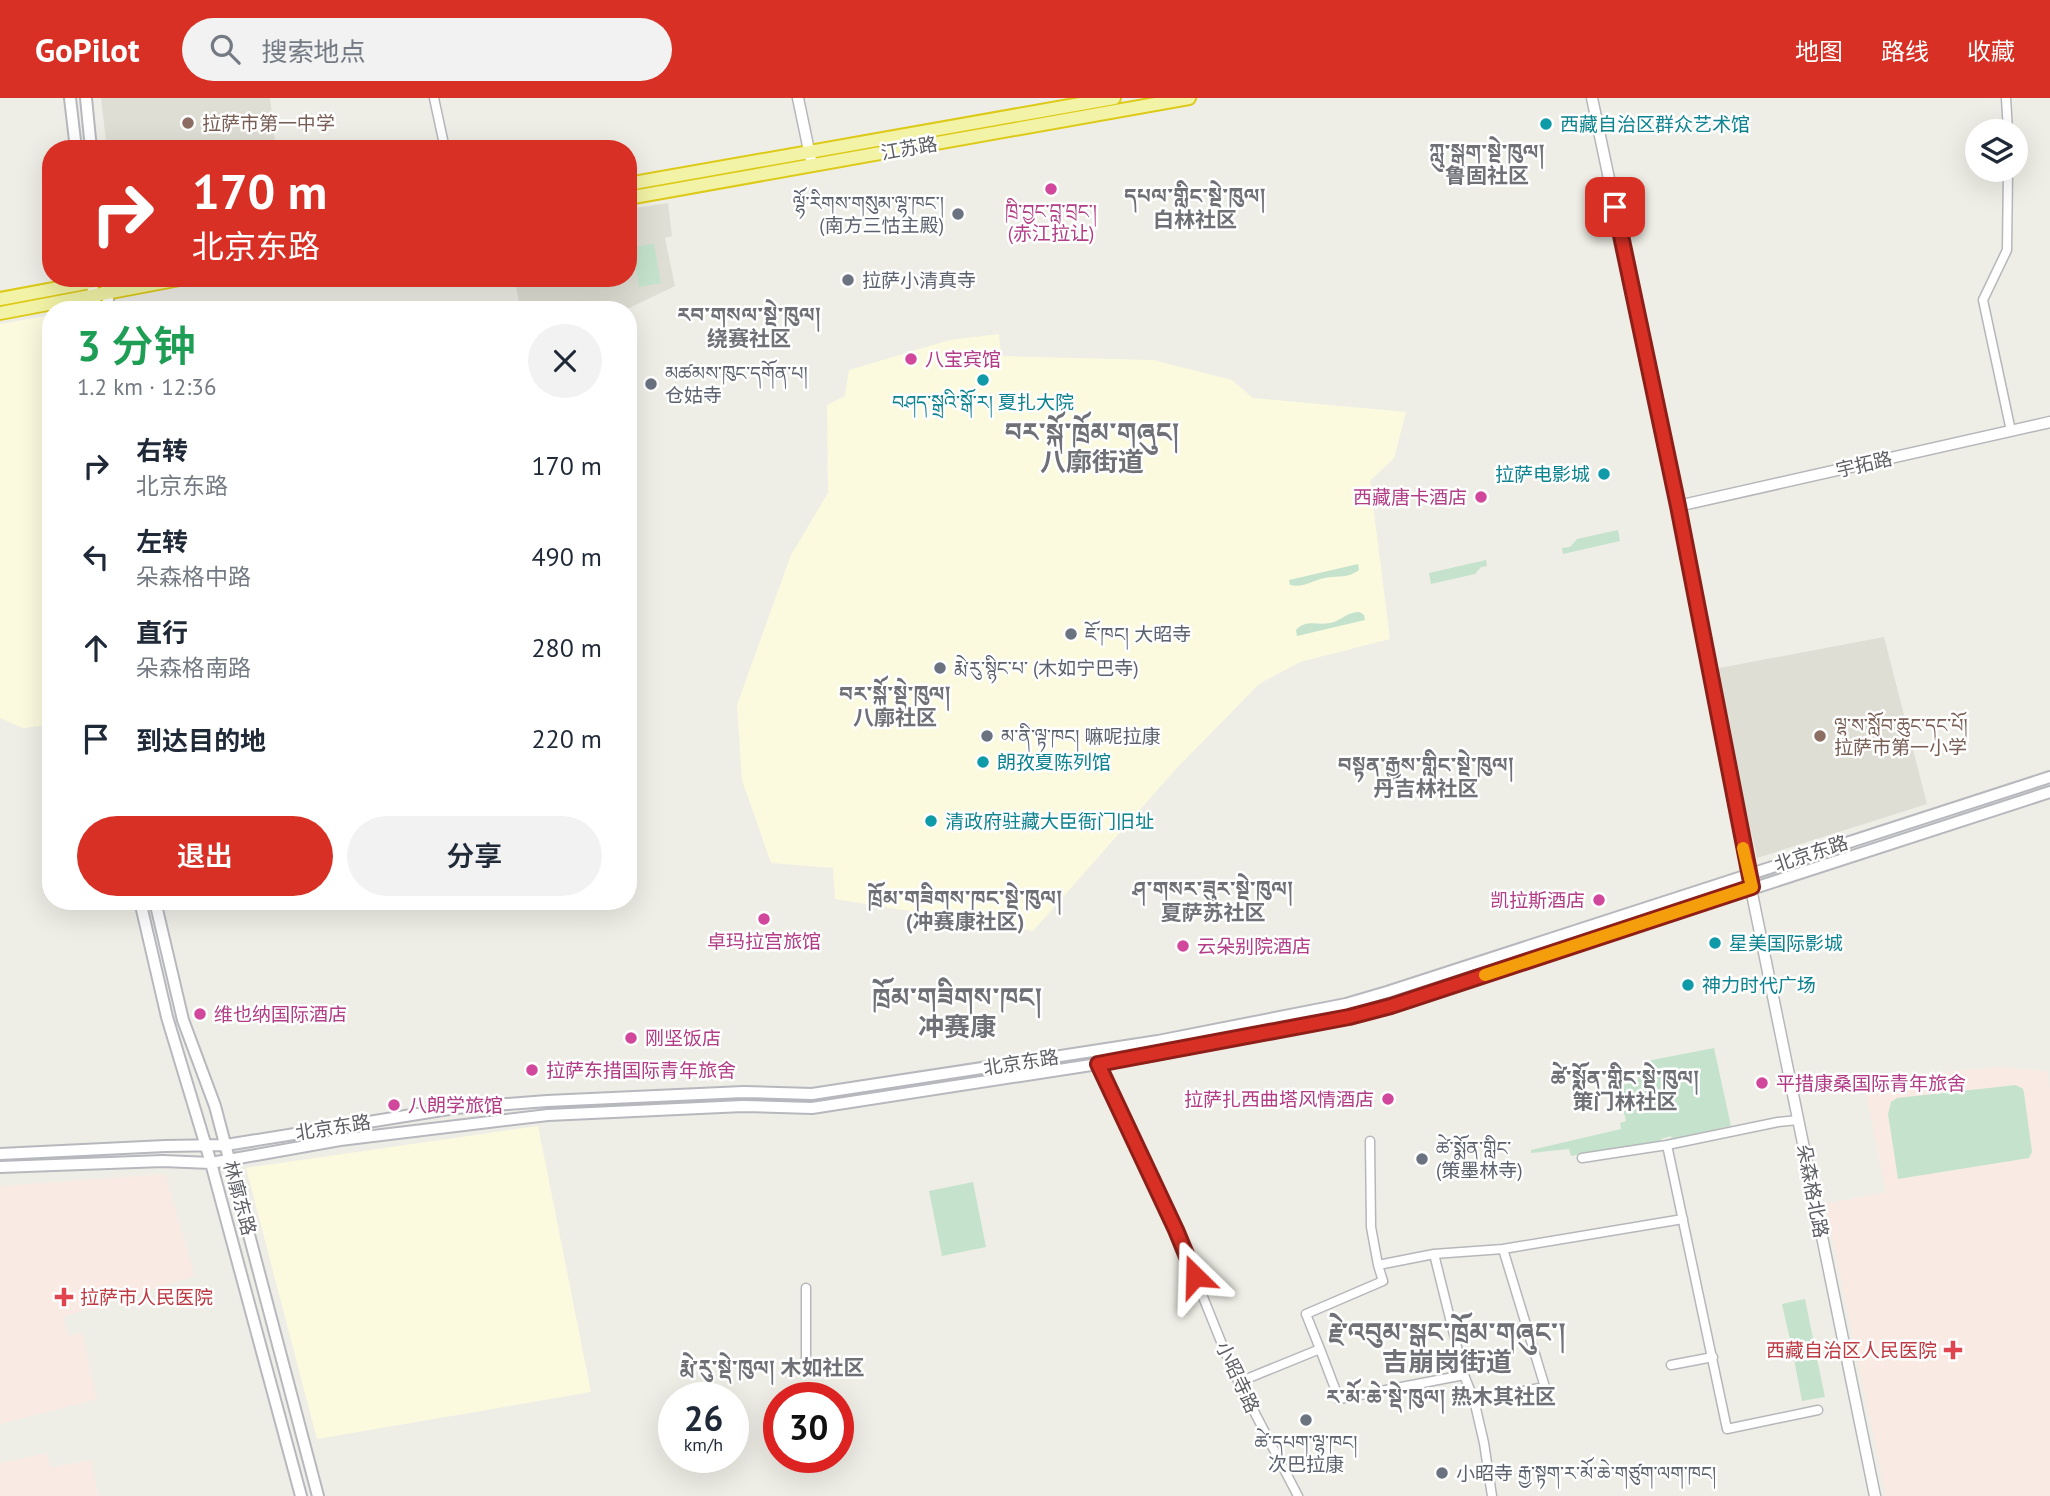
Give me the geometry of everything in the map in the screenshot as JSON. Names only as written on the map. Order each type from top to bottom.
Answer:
[{"type":"highway","name":"江苏路","points":[[637,196],[1114,98]]},
{"type":"highway","name":"江苏路","points":[[637,183],[811,159],[1189,98]]},
{"type":"highway","points":[[0,299],[100,287]]},
{"type":"highway","points":[[46,301],[100,287]]},
{"type":"highway","points":[[0,313],[42,302]]},
{"type":"main road","points":[[70,98],[75,140]]},
{"type":"main road","points":[[86,98],[90,140]]},
{"type":"main road","name":"北京东路","points":[[0,1154],[226,1146],[455,1108],[547,1101],[743,1092],[812,1094],[1158,1041],[1346,1004],[1387,992],[2050,777]]},
{"type":"main road","name":"北京东路","points":[[0,1167],[163,1161],[211,1163],[340,1140],[548,1115],[743,1106],[812,1108],[1098,1064],[1349,1017],[1391,1006],[2050,792]]},
{"type":"main road","name":"林廓东路","points":[[142,910],[167,1017],[206,1145],[301,1496]]},
{"type":"main road","name":"林廓东路","points":[[157,910],[183,1020],[215,1106],[230,1159],[318,1496]]},
{"type":"street","points":[[434,98],[443,140]]},
{"type":"street","points":[[798,98],[811,159]]},
{"type":"street","name":"朵森格北路","points":[[1592,98],[1678,506],[1748,874],[1875,1496]]},
{"type":"street","points":[[2006,98],[2007,119]]},
{"type":"street","points":[[2008,182],[2007,250],[1983,299],[2011,430]]},
{"type":"street","name":"宇拓路","points":[[1678,506],[2050,422]]},
{"type":"street","name":"小昭寺路","points":[[1098,1064],[1176,1230],[1239,1382],[1298,1496]]},
{"type":"street","points":[[1582,1158],[1798,1120]]},
{"type":"street","points":[[1370,1141],[1371,1227],[1383,1281],[1306,1314],[1339,1399],[1464,1375]]},
{"type":"street","points":[[1667,1145],[1727,1429],[1818,1410]]},
{"type":"street","points":[[1378,1265],[1434,1254],[1503,1249],[1683,1219]]},
{"type":"street","points":[[1474,1400],[1545,1387],[1503,1249]]},
{"type":"street","points":[[1434,1254],[1464,1375],[1474,1400],[1492,1496]]},
{"type":"street","points":[[806,1287],[806,1360]]},
{"type":"street","points":[[1239,1382],[1320,1349]]},
{"type":"street","points":[[1671,1364],[1713,1357]]},
{"type":"shaded area","name":"拉萨市第一中学","points":[[101,98],[270,98],[275,140],[106,140]]},
{"type":"shaded area","points":[[668,203],[672,236],[665,238],[675,286],[637,304],[637,301],[519,301],[516,287],[637,287],[637,208]]},
{"type":"shaded area","points":[[654,243],[661,283],[639,287],[637,247]]},
{"type":"shaded area","points":[[42,317],[42,726],[23,728],[0,718],[0,324]]},
{"type":"shaded area","points":[[999,334],[1001,356],[1153,360],[1232,380],[1253,398],[1406,412],[1394,458],[1370,481],[1390,639],[1300,662],[1259,684],[1175,770],[1033,931],[835,899],[833,868],[771,863],[742,780],[737,705],[791,555],[828,493],[827,405],[845,396],[849,370],[950,340]]},
{"type":"shaded area","points":[[1618,530],[1620,541],[1563,554],[1562,548],[1570,547],[1577,539]]},
{"type":"shaded area","points":[[1486,560],[1487,566],[1481,567],[1475,574],[1431,584],[1429,573]]},
{"type":"shaded area","points":[[1358,564],[1359,570],[1350,575],[1290,585],[1289,580]]},
{"type":"shaded area","points":[[1360,612],[1365,620],[1297,636],[1296,630],[1305,624],[1334,622]]},
{"type":"shaded area","name":"ལྷ་ས་སློབ་ཆུང་དང་པོ། 拉萨市第一小学","points":[[1884,637],[1927,804],[1757,858],[1714,669]]},
{"type":"shaded area","points":[[1714,1048],[1731,1126],[1672,1139],[1671,1136],[1661,1139],[1661,1142],[1571,1156],[1569,1149],[1531,1153],[1531,1150],[1621,1129],[1620,1123],[1626,1121],[1618,1086],[1636,1082],[1643,1073],[1642,1062]]},
{"type":"shaded area","name":"西藏自治区人民医院","points":[[1999,1067],[2047,1071],[2050,1088],[2050,1496],[1886,1496],[1825,1204],[1886,1192],[1863,1079]]},
{"type":"shaded area","points":[[2016,1085],[2023,1089],[2024,1093],[2032,1152],[2029,1158],[1898,1179],[1888,1114],[1891,1102],[1897,1098]]},
{"type":"shaded area","points":[[538,1126],[591,1392],[317,1439],[246,1168]]},
{"type":"shaded area","name":"拉萨市人民医院","points":[[165,1174],[195,1276],[63,1317],[68,1336],[82,1333],[97,1399],[0,1424],[0,1186]]},
{"type":"shaded area","points":[[973,1182],[986,1247],[942,1256],[929,1191]]},
{"type":"shaded area","points":[[1805,1299],[1815,1348],[1793,1353],[1782,1304]]},
{"type":"shaded area","points":[[1815,1349],[1825,1397],[1802,1401],[1793,1354]]},
{"type":"shaded area","points":[[46,1453],[51,1467],[92,1460],[98,1496],[0,1496],[0,1463]]},
{"type":"slow traffic","points":[[1485,975],[1752,887],[1743,848]]},
{"type":"place","name":"拉萨市第一中学","points":[[188,123]]},
{"type":"place","name":"西藏自治区群众艺术馆","points":[[1546,124]]},
{"type":"place","name":"ཁྲི་བྱང་བླ་བྲང་། (赤江拉让)","points":[[1051,189]]},
{"type":"place","name":"ལྷོ་རིགས་གསུམ་ལྷ་ཁང་། (南方三怙主殿)","points":[[958,214]]},
{"type":"place","name":"拉萨小清真寺","points":[[848,280]]},
{"type":"place","name":"八宝宾馆","points":[[911,359]]},
{"type":"place","name":"བཤད་སྒྲའི་སྒོ་ར། 夏扎大院","points":[[983,380]]},
{"type":"place","name":"མཚམས་ཁུང་དགོན་པ། 仓姑寺","points":[[651,384]]},
{"type":"place","name":"拉萨电影城","points":[[1604,474]]},
{"type":"place","name":"西藏唐卡酒店","points":[[1481,497]]},
{"type":"place","name":"ཇོ་ཁང། 大昭寺","points":[[1071,634]]},
{"type":"place","name":"རྨེ་རུ་སྙིང་པ་ (木如宁巴寺)","points":[[940,668]]},
{"type":"place","name":"མ་ནི་ལྟ་ཁང། 嘛呢拉康","points":[[987,736]]},
{"type":"place","name":"ལྷ་ས་སློབ་ཆུང་དང་པོ། 拉萨市第一小学","points":[[1820,736]]},
{"type":"place","name":"朗孜夏陈列馆","points":[[983,762]]},
{"type":"place","name":"清政府驻藏大臣衙门旧址","points":[[931,821]]},
{"type":"place","name":"凯拉斯酒店","points":[[1599,900]]},
{"type":"place","name":"卓玛拉宫旅馆","points":[[764,919]]},
{"type":"place","name":"星美国际影城","points":[[1715,943]]},
{"type":"place","name":"云朵别院酒店","points":[[1183,946]]},
{"type":"place","name":"神力时代广场","points":[[1688,985]]},
{"type":"place","name":"维也纳国际酒店","points":[[200,1014]]},
{"type":"place","name":"刚坚饭店","points":[[631,1038]]},
{"type":"place","name":"拉萨东措国际青年旅舍","points":[[532,1070]]},
{"type":"place","name":"平措康桑国际青年旅舍","points":[[1762,1083]]},
{"type":"place","name":"拉萨扎西曲塔风情酒店","points":[[1388,1099]]},
{"type":"place","name":"八朗学旅馆","points":[[394,1105]]},
{"type":"place","name":"ཚེ་སྨོན་གླིང་ (策墨林寺)","points":[[1422,1159]]},
{"type":"place","name":"拉萨市人民医院","points":[[64,1297]]},
{"type":"place","name":"西藏自治区人民医院","points":[[1953,1350]]},
{"type":"place","name":"ཚེ་དཔག་ལྷ་ཁང། 次巴拉康","points":[[1306,1420]]},
{"type":"place","name":"小昭寺 རྒྱ་སྟག་ར་མོ་ཆེ་གཙུག་ལག་ཁང།","points":[[1442,1473]]},
{"type":"district","name":"ཀླུ་སྒུག་སྡེ་ཁུལ། 鲁固社区","points":[[1487,164]]},
{"type":"district","name":"དཔལ་གླིང་སྡེ་ཁུལ། 白林社区","points":[[1195,208]]},
{"type":"district","name":"རབ་གསལ་སྡེ་ཁུལ། 绕赛社区","points":[[749,327]]},
{"type":"district","name":"བར་སྐོ་ཁྲོམ་གཞུང། 八廓街道","points":[[1092,447]]},
{"type":"district","name":"བར་སྐོ་སྡེ་ཁུལ། 八廓社区","points":[[895,706]]},
{"type":"district","name":"བསྟན་རྒྱས་གླིང་སྡེ་ཁུལ། 丹吉林社区","points":[[1426,777]]},
{"type":"district","name":"ཤ་གསར་ཟུར་སྡེ་ཁུལ། 夏萨苏社区","points":[[1213,901]]},
{"type":"district","name":"ཁྲོམ་གཟིགས་ཁང་སྡེ་ཁུལ། (冲赛康社区)","points":[[965,910]]},
{"type":"district","name":"ཁྲོམ་གཟིགས་ཁང། 冲赛康","points":[[957,1012]]},
{"type":"district","name":"ཚེ་སྨོན་གླིང་སྡེ་ཁུལ། 策门林社区","points":[[1625,1090]]},
{"type":"district","name":"རྗེ་འབུམ་སྒང་ཁྲོམ་གཞུང་། 吉崩岗街道","points":[[1447,1347]]},
{"type":"district","name":"རྨེ་རུ་སྡེ་ཁུལ། 木如社区","points":[[772,1368]]},
{"type":"district","name":"ར་མོ་ཆེ་སྡེ་ཁུལ། 热木其社区","points":[[1441,1397]]},
{"type":"route","points":[[1195,1276],[1098,1064],[1349,1017],[1391,1006],[1752,887],[1678,506],[1615,207]]}]
